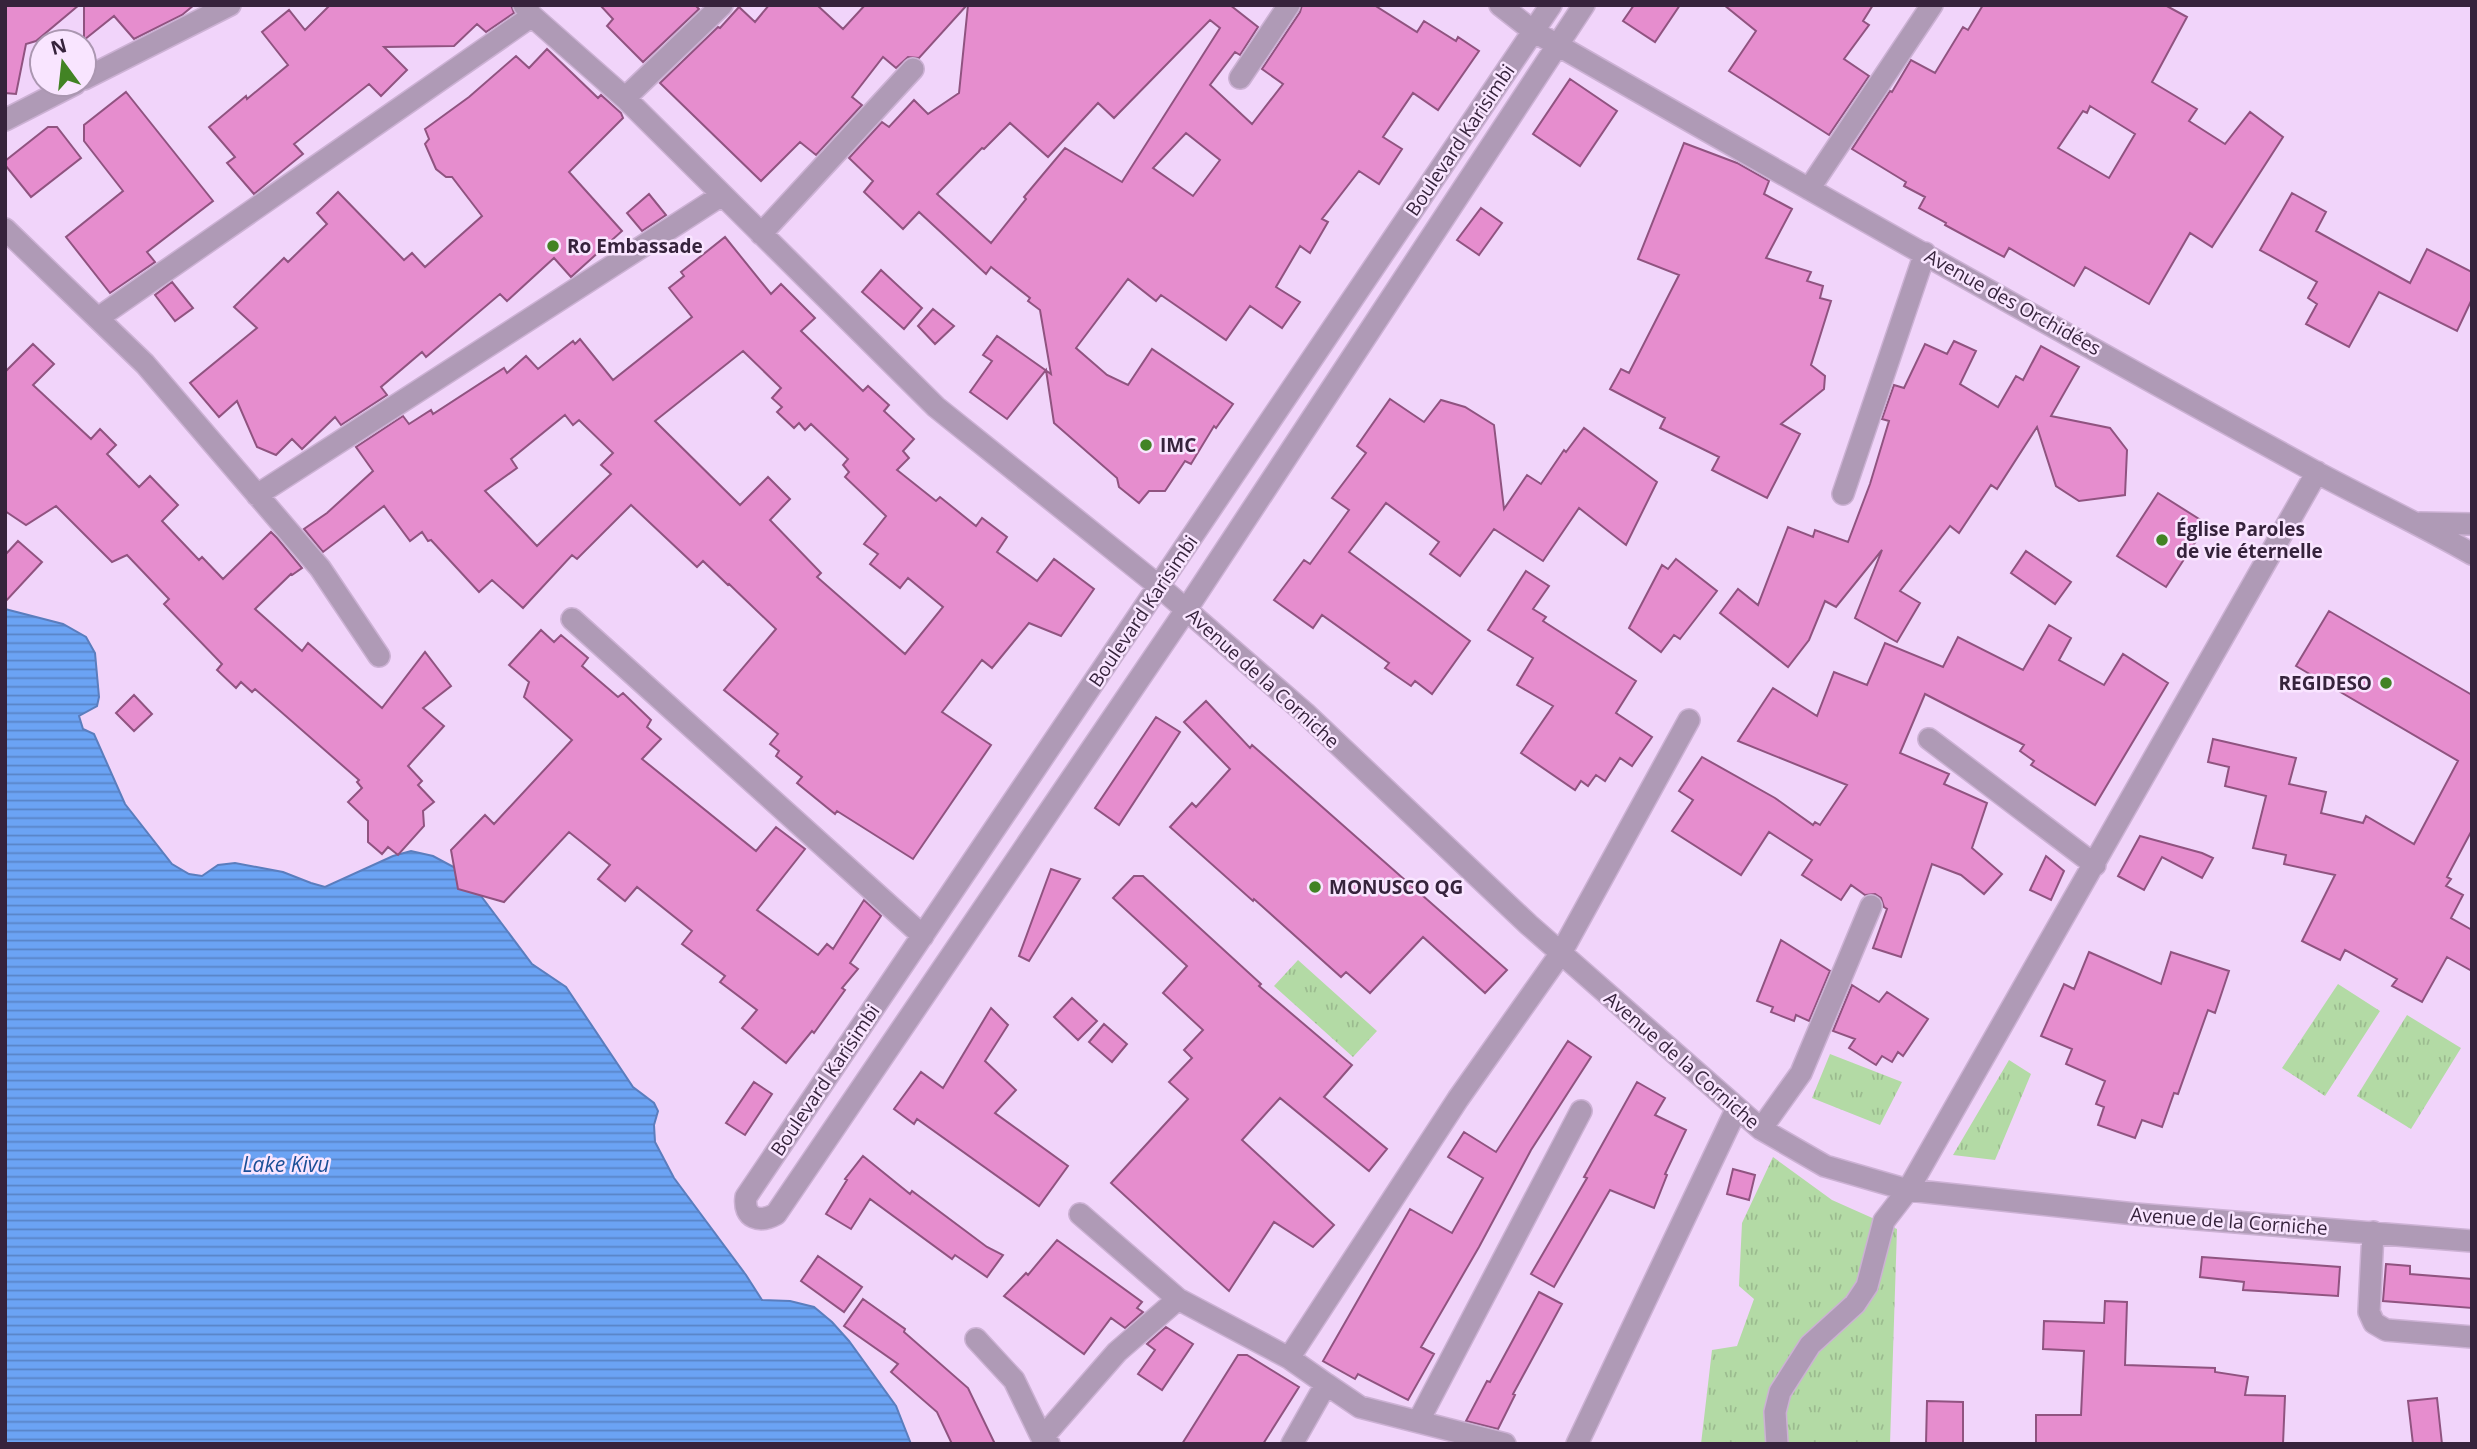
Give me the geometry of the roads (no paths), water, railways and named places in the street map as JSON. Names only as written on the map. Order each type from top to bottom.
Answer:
[{"type":"street","points":[[98,72],[230,5]]},
{"type":"street","points":[[625,98],[722,5]]},
{"type":"street","points":[[1240,78],[1289,5]]},
{"type":"street","name":"Avenue des Orchidées","points":[[1500,5],[1533,31],[1809,188],[2317,472],[2418,523],[2472,554]]},
{"type":"street","name":"Boulevard Karisimbi","points":[[1186,610],[776,1214],[767,1219],[758,1220],[751,1217],[747,1211],[746,1197],[1551,5]]},
{"type":"street","points":[[1186,610],[1584,5]]},
{"type":"street","points":[[1809,188],[1932,5]]},
{"type":"street","points":[[97,318],[528,11]]},
{"type":"street","name":"Avenue de la Corniche","points":[[528,11],[625,98],[936,407],[1160,587],[1305,713],[1561,953],[1761,1129],[1825,1166],[1908,1190],[2135,1214],[2472,1241]]},
{"type":"street","points":[[761,234],[914,69]]},
{"type":"street","points":[[5,120],[48,98]]},
{"type":"street","points":[[257,495],[722,195]]},
{"type":"street","points":[[5,229],[145,364],[320,568],[379,656]]},
{"type":"street","points":[[1843,494],[1925,253]]},
{"type":"street","points":[[1777,1444],[1775,1412],[1780,1392],[1810,1345],[1855,1304],[1867,1286],[1884,1221],[1908,1190],[2317,472]]},
{"type":"street","points":[[2418,523],[2472,524]]},
{"type":"street","points":[[572,619],[923,936]]},
{"type":"street","points":[[1289,1358],[1458,1099],[1561,953],[1689,720]]},
{"type":"street","points":[[1928,739],[2095,865]]},
{"type":"street","points":[[1761,1129],[1801,1073],[1871,906]]},
{"type":"street","points":[[1577,1444],[1737,1108]]},
{"type":"street","points":[[1419,1420],[1581,1111]]},
{"type":"street","points":[[1080,1214],[1178,1299],[1289,1358],[1360,1407],[1505,1444]]},
{"type":"street","points":[[2373,1232],[2369,1312],[2374,1323],[2386,1331],[2472,1338]]},
{"type":"street","points":[[976,1339],[1014,1380],[1046,1441],[1117,1352],[1178,1299]]},
{"type":"street","points":[[1292,1444],[1326,1384]]},
{"type":"water","name":"Lake Kivu","points":[[5,609],[63,624],[86,637],[95,653],[99,697],[97,706],[79,716],[83,729],[94,734],[125,804],[172,864],[189,874],[202,876],[218,865],[235,863],[283,872],[325,887],[393,856],[411,851],[433,856],[463,872],[532,964],[566,987],[633,1087],[654,1103],[658,1111],[654,1125],[655,1142],[674,1178],[762,1300],[790,1301],[814,1307],[832,1322],[896,1406],[911,1444],[5,1444]]},
{"type":"place","name":"Ro Embassade","points":[[553,246]]},
{"type":"place","name":"IMC","points":[[1146,445]]},
{"type":"place","name":"Église Paroles de vie éternelle","points":[[2162,540]]},
{"type":"place","name":"REGIDESO","points":[[2386,683]]},
{"type":"place","name":"MONUSCO QG","points":[[1315,887]]}]
